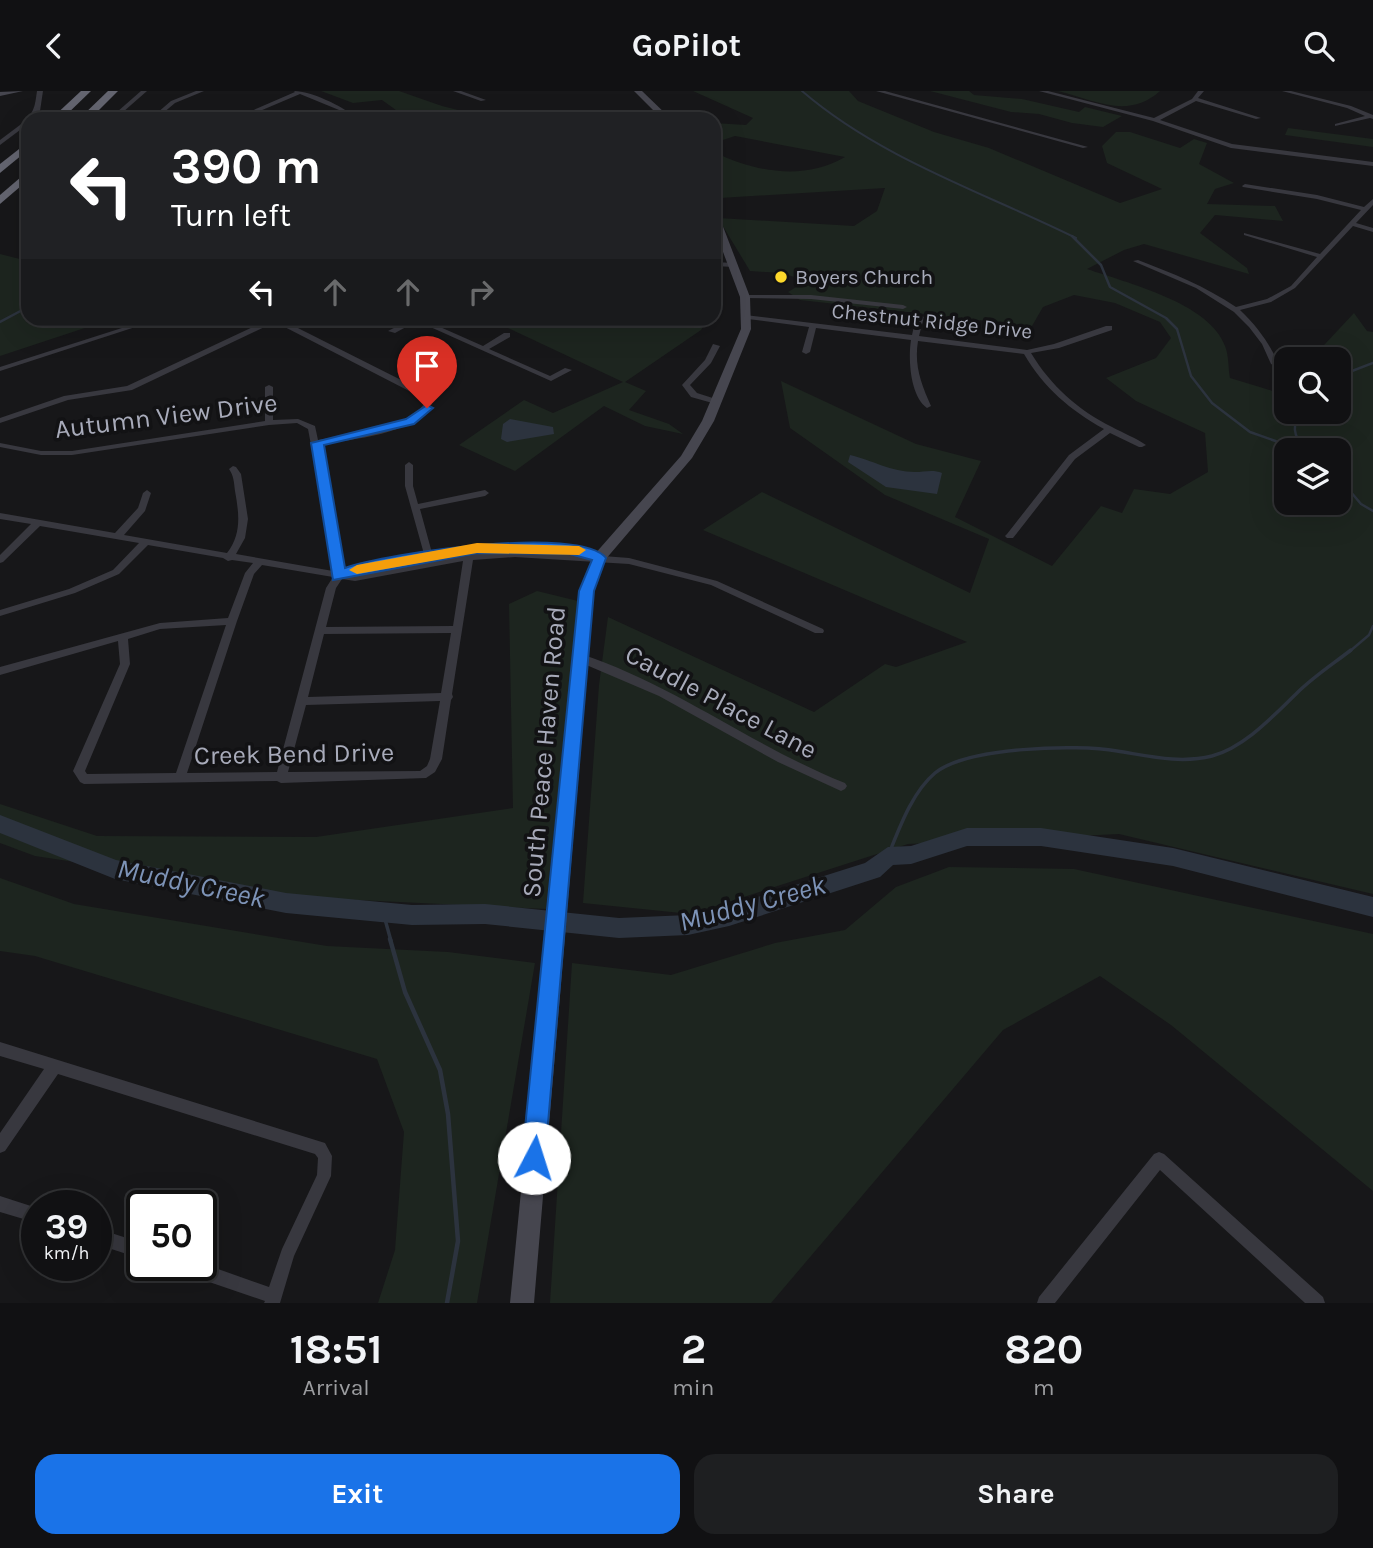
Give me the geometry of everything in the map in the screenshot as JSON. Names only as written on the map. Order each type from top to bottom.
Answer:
[{"type":"highway","points":[[64,112],[86,91]]},
{"type":"highway","points":[[92,112],[113,91]]},
{"type":"highway","points":[[0,170],[21,151]]},
{"type":"highway","points":[[0,201],[21,181]]},
{"type":"main road","points":[[0,95],[19,91]]},
{"type":"main road","points":[[638,91],[660,112]]},
{"type":"main road","name":"South Peace Haven Road","points":[[522,1303],[587,591],[599,558],[686,458],[716,402],[737,353],[748,317],[745,296],[721,233]]},
{"type":"street","points":[[36,112],[40,91]]},
{"type":"street","points":[[120,112],[144,91]]},
{"type":"street","points":[[161,112],[173,102],[201,91]]},
{"type":"street","points":[[456,91],[483,100]]},
{"type":"street","points":[[879,91],[1085,147]]},
{"type":"street","points":[[1042,91],[1154,120],[1231,146],[1373,164]]},
{"type":"street","points":[[1154,120],[1195,99],[1201,91]]},
{"type":"street","points":[[1286,91],[1349,107],[1372,117]]},
{"type":"street","points":[[253,112],[303,92],[345,112]]},
{"type":"street","points":[[1195,99],[1258,118]]},
{"type":"street","points":[[1337,125],[1372,117]]},
{"type":"street","points":[[0,143],[21,126]]},
{"type":"street","points":[[1245,186],[1317,197],[1365,209]]},
{"type":"street","points":[[1236,309],[1280,295],[1293,287],[1373,201]]},
{"type":"street","points":[[1351,224],[1373,230]]},
{"type":"street","points":[[1245,234],[1320,256]]},
{"type":"street","points":[[1136,261],[1197,287],[1236,309],[1263,338],[1274,361]]},
{"type":"street","points":[[721,264],[734,265]]},
{"type":"street","points":[[745,296],[811,297],[904,307]]},
{"type":"street","name":"Chestnut Ridge Drive","points":[[748,317],[1027,352],[1056,346],[1109,328]]},
{"type":"street","points":[[920,317],[914,338],[912,369],[927,406]]},
{"type":"street","points":[[0,369],[134,326]]},
{"type":"street","points":[[0,421],[67,398],[129,388],[260,326]]},
{"type":"street","points":[[281,778],[331,588],[338,577],[338,562],[317,443],[410,422],[423,413],[428,404],[416,391],[289,326]]},
{"type":"street","points":[[392,331],[402,326]]},
{"type":"street","points":[[432,326],[551,379],[568,370]]},
{"type":"street","points":[[806,352],[814,326]]},
{"type":"street","points":[[484,349],[507,335]]},
{"type":"street","points":[[716,346],[708,361],[686,385],[694,395],[716,402]]},
{"type":"street","points":[[1027,352],[1051,389],[1108,430],[1142,445]]},
{"type":"street","points":[[269,387],[269,423]]},
{"type":"street","name":"Autumn View Drive","points":[[0,446],[41,453],[72,453],[269,423],[303,422],[312,428],[317,443]]},
{"type":"street","points":[[1010,536],[1072,457],[1108,430]]},
{"type":"street","points":[[409,465],[409,486],[430,559]]},
{"type":"street","points":[[228,558],[241,542],[244,533],[237,474],[233,469]]},
{"type":"street","points":[[117,537],[142,509],[147,493]]},
{"type":"street","points":[[416,507],[485,493]]},
{"type":"street","points":[[0,516],[338,577],[355,578],[430,559],[470,553],[599,558],[651,566],[714,583],[819,631]]},
{"type":"street","points":[[0,560],[38,523]]},
{"type":"street","points":[[0,613],[72,591],[116,572],[146,543]]},
{"type":"street","name":"Creek Bend Drive","points":[[123,638],[125,664],[79,771],[88,781],[281,778],[427,772],[436,759],[470,553]]},
{"type":"street","points":[[180,779],[232,621],[250,573],[258,563]]},
{"type":"street","points":[[0,671],[183,623],[232,621]]},
{"type":"street","points":[[321,631],[458,629]]},
{"type":"street","name":"Caudle Place Lane","points":[[581,658],[616,671],[690,707],[762,751],[841,786]]},
{"type":"street","points":[[302,701],[448,697]]},
{"type":"street","points":[[0,1049],[320,1148],[325,1156],[324,1176],[287,1254],[273,1299],[217,1278]]},
{"type":"street","points":[[0,1146],[55,1066]]},
{"type":"street","points":[[1045,1303],[1159,1159],[1317,1303]]},
{"type":"street","points":[[0,1204],[21,1211]]},
{"type":"shaded area","points":[[321,91],[399,91],[466,112],[388,112],[396,110],[382,100],[353,103]]},
{"type":"shaded area","points":[[693,91],[849,91],[858,101],[934,132],[989,148],[1120,203],[1162,189],[1107,163],[1102,146],[1116,132],[1130,132],[1180,148],[1194,139],[1207,143],[1199,164],[1234,183],[1215,189],[1207,204],[1275,206],[1283,221],[1215,215],[1200,233],[1247,268],[1249,274],[1144,244],[1124,250],[1087,269],[1144,288],[1185,306],[1203,318],[1216,331],[1225,346],[1230,378],[1274,391],[1274,424],[1351,424],[1351,347],[1322,347],[1354,313],[1367,331],[1373,332],[1373,894],[1119,834],[908,844],[691,914],[583,903],[599,685],[608,617],[814,712],[885,664],[896,667],[967,642],[703,530],[762,492],[970,593],[989,539],[885,495],[790,428],[781,381],[916,444],[981,461],[955,517],[1052,566],[1101,506],[1122,513],[1134,489],[1170,494],[1208,472],[1205,433],[1136,401],[1106,378],[1156,358],[1171,338],[1160,322],[1115,303],[1074,295],[1043,307],[1032,326],[800,300],[788,292],[806,281],[782,273],[750,271],[721,223],[721,218],[854,226],[877,211],[885,188],[721,198],[721,155],[746,165],[779,171],[813,169],[845,157],[735,136],[721,141],[721,123],[746,125],[753,118]]},
{"type":"shaded area","points":[[930,91],[969,91],[974,95],[1022,99],[1079,112],[1085,107],[1122,116],[1103,127],[1072,123],[1039,114],[1011,112]]},
{"type":"shaded area","points":[[1058,91],[1160,91],[1136,105],[1123,106],[1098,103]]},
{"type":"shaded area","points":[[1288,128],[1373,139],[1373,147],[1285,135]]},
{"type":"shaded area","points":[[0,254],[21,259],[21,326],[91,326],[0,356]]},
{"type":"shaded area","points":[[504,326],[704,326],[625,382],[646,391],[629,410],[669,424],[683,434],[645,426],[604,406],[515,471],[459,445],[524,400],[553,413],[623,382]]},
{"type":"shaded area","points":[[510,419],[553,427],[554,434],[507,442],[501,439],[503,424]]},
{"type":"shaded area","points":[[850,455],[898,470],[942,473],[937,494],[886,487],[848,462]]},
{"type":"shaded area","points":[[537,591],[578,601],[546,909],[315,898],[35,856],[0,843],[0,804],[97,836],[316,837],[513,808],[509,604]]},
{"type":"shaded area","points":[[949,867],[1074,869],[1373,934],[1373,1191],[1171,1025],[1100,976],[1003,1030],[771,1303],[550,1303],[572,963],[671,975],[775,943],[845,930],[896,887]]},
{"type":"shaded area","points":[[0,878],[74,904],[327,946],[448,952],[535,963],[477,1303],[378,1303],[395,1250],[404,1132],[377,1059],[35,956],[0,951]]},
{"type":"waterway","points":[[802,91],[833,115],[899,155],[1072,236]]},
{"type":"waterway","points":[[1072,236],[1076,238]]},
{"type":"waterway","points":[[1072,236],[1101,265],[1110,287],[1166,318],[1177,329],[1191,376],[1212,403],[1250,432],[1274,440]]},
{"type":"waterway","points":[[0,322],[21,311]]},
{"type":"waterway","points":[[1351,371],[1373,363]]},
{"type":"waterway","points":[[1295,424],[1297,438]]},
{"type":"waterway","points":[[1351,492],[1361,504],[1373,511]]},
{"type":"waterway","points":[[1349,652],[1369,635],[1373,626]]},
{"type":"waterway","points":[[888,856],[919,790],[935,773],[950,764],[996,753],[1050,748],[1099,749],[1176,759],[1212,756],[1247,738],[1310,681],[1351,650]]},
{"type":"waterway","name":"Muddy Creek","points":[[0,824],[115,869],[286,903],[412,915],[485,914],[619,928],[688,925],[729,916],[872,870],[888,856],[911,855],[967,837],[1041,837],[1173,857],[1373,907]]},
{"type":"waterway","name":"Muddy Creek","points":[[0,827],[9,828]]},
{"type":"waterway","points":[[383,912],[391,941]]},
{"type":"waterway","points":[[390,939],[405,992],[440,1070],[448,1114],[458,1241],[447,1303]]},
{"type":"slow traffic","points":[[357,570],[477,548],[579,550]]},
{"type":"place","name":"Boyers Church","points":[[781,277]]},
{"type":"route","points":[[427,408],[410,422],[317,443],[338,562],[338,577],[354,570],[477,548],[570,549],[589,551],[599,558],[587,591],[534,1158]]}]
